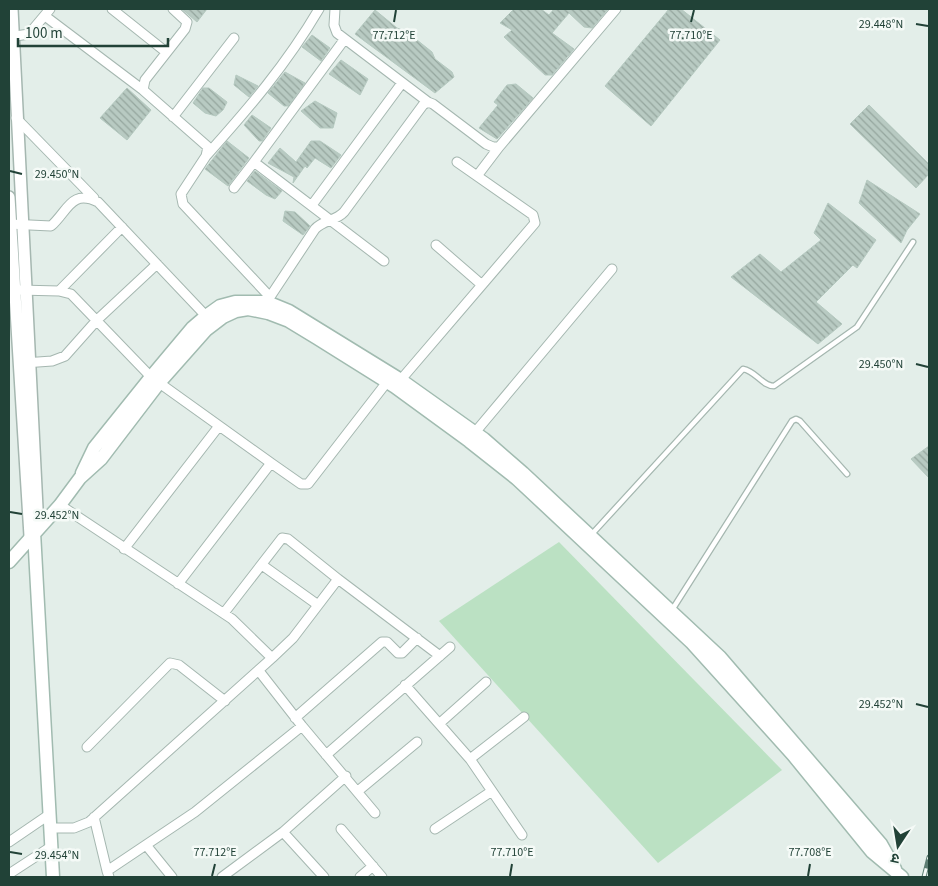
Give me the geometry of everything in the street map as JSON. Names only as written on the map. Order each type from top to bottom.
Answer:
[{"type":"main road","points":[[155,380],[192,328],[220,306],[234,302],[266,303],[289,311],[322,330],[394,383],[517,467],[587,539],[720,658],[810,769],[881,844],[899,874]]},
{"type":"main road","points":[[9,562],[60,505],[80,478],[94,448],[155,380],[206,330],[223,317],[236,311],[266,303]]},
{"type":"main road","points":[[34,532],[53,877]]},
{"type":"street","points":[[12,9],[11,37],[16,118],[14,291],[24,363],[34,532]]},
{"type":"street","points":[[112,9],[166,52]]},
{"type":"street","points":[[144,90],[145,80],[185,29],[187,22],[185,18],[173,9]]},
{"type":"street","points":[[319,9],[283,67],[252,106],[206,156],[181,194],[183,204],[266,303],[315,229],[344,212],[423,105],[428,102]]},
{"type":"street","points":[[335,9],[334,25],[337,33],[344,40],[486,144],[499,147]]},
{"type":"street","points":[[477,176],[499,147],[616,9]]},
{"type":"street","points":[[11,37],[29,34],[48,13],[144,90],[208,147],[206,156]]},
{"type":"street","points":[[173,116],[234,38]]},
{"type":"street","points":[[234,188],[344,40]]},
{"type":"street","points":[[312,205],[402,83]]},
{"type":"street","points":[[16,118],[206,316]]},
{"type":"street","points":[[254,162],[384,261]]},
{"type":"street","points":[[14,291],[59,291],[71,294],[155,380],[301,484],[306,485],[532,228],[536,219],[457,162]]},
{"type":"street","points":[[9,197],[26,290],[24,363]]},
{"type":"street","points":[[14,224],[51,226],[69,205],[79,198],[84,197],[98,202]]},
{"type":"street","points":[[59,291],[122,227]]},
{"type":"street","points":[[436,245],[482,285]]},
{"type":"street","points":[[24,363],[52,361],[65,356],[97,320],[156,264]]},
{"type":"street","points":[[472,437],[612,269]]},
{"type":"street","points":[[124,549],[220,426]]},
{"type":"street","points":[[178,584],[271,463]]},
{"type":"street","points":[[60,505],[124,549],[224,613],[239,625],[272,658]]},
{"type":"street","points":[[224,613],[280,540],[285,538],[440,656]]},
{"type":"street","points":[[262,565],[318,605]]},
{"type":"street","points":[[50,828],[74,828],[94,817],[225,702],[293,638],[338,579]]},
{"type":"street","points":[[295,718],[382,642],[388,642],[396,651],[402,653],[417,638]]},
{"type":"street","points":[[326,755],[450,647]]},
{"type":"street","points":[[88,747],[170,663],[179,665],[225,702]]},
{"type":"street","points":[[259,671],[295,718],[346,776],[375,813]]},
{"type":"street","points":[[440,723],[486,682]]},
{"type":"street","points":[[405,685],[470,758],[522,835]]},
{"type":"street","points":[[470,758],[524,718]]},
{"type":"street","points":[[94,817],[108,874],[146,844],[195,812],[302,726]]},
{"type":"street","points":[[358,791],[417,742]]},
{"type":"street","points":[[222,877],[283,832],[346,776]]},
{"type":"street","points":[[435,830],[492,791]]},
{"type":"street","points":[[9,842],[50,814]]},
{"type":"street","points":[[341,828],[382,877]]},
{"type":"street","points":[[283,832],[324,877]]},
{"type":"street","points":[[146,844],[172,877]]},
{"type":"street","points":[[9,874],[52,846]]},
{"type":"street","points":[[360,877],[373,866]]},
{"type":"lane","points":[[587,539],[743,369],[748,370],[769,386],[774,386],[857,327],[913,242]]},
{"type":"lane","points":[[668,613],[792,421],[796,419],[800,421],[847,474]]},
{"type":"green space","points":[[559,542],[782,770],[658,863],[439,621]]},
{"type":"building","points":[[182,9],[207,9],[197,22]]},
{"type":"building","points":[[514,9],[541,9],[549,15],[554,9],[608,9],[592,28],[584,27],[569,13],[552,33],[574,49],[552,75],[545,75],[504,37],[512,30],[500,23]]},
{"type":"building","points":[[669,9],[681,9],[720,40],[651,126],[605,86]]},
{"type":"building","points":[[375,10],[432,52],[435,59],[452,72],[454,77],[435,93],[355,34]]},
{"type":"building","points":[[312,35],[330,48],[321,61],[302,47]]},
{"type":"building","points":[[341,60],[368,79],[360,95],[329,74]]},
{"type":"building","points":[[285,72],[305,83],[288,106],[284,106],[268,93]]},
{"type":"building","points":[[236,75],[258,86],[249,97],[234,85]]},
{"type":"building","points":[[516,84],[533,98],[497,139],[479,128],[498,105],[494,102],[507,85]]},
{"type":"building","points":[[127,88],[151,110],[127,140],[100,118]]},
{"type":"building","points":[[203,88],[209,88],[227,102],[223,110],[216,116],[205,113],[193,103]]},
{"type":"building","points":[[315,101],[337,113],[333,128],[320,128],[301,111]]},
{"type":"building","points":[[869,105],[929,164],[929,174],[916,188],[850,124]]},
{"type":"building","points":[[252,115],[271,128],[262,141],[259,141],[244,125]]},
{"type":"building","points":[[227,141],[249,158],[228,186],[205,169]]},
{"type":"building","points":[[311,141],[320,141],[341,155],[331,168],[315,158],[307,168],[305,166],[293,183],[294,177],[268,163],[280,148],[296,162]]},
{"type":"building","points":[[255,171],[282,191],[275,199],[266,195],[247,181]]},
{"type":"building","points":[[867,180],[920,214],[907,230],[901,243],[859,203]]},
{"type":"building","points":[[828,203],[876,240],[857,268],[853,265],[816,302],[842,324],[818,344],[731,277],[760,254],[781,272],[821,240],[814,233]]},
{"type":"building","points":[[285,211],[295,212],[310,226],[303,235],[283,221]]},
{"type":"building","points":[[929,446],[929,478],[911,459]]},
{"type":"railway","points":[[924,877],[929,857]]}]
